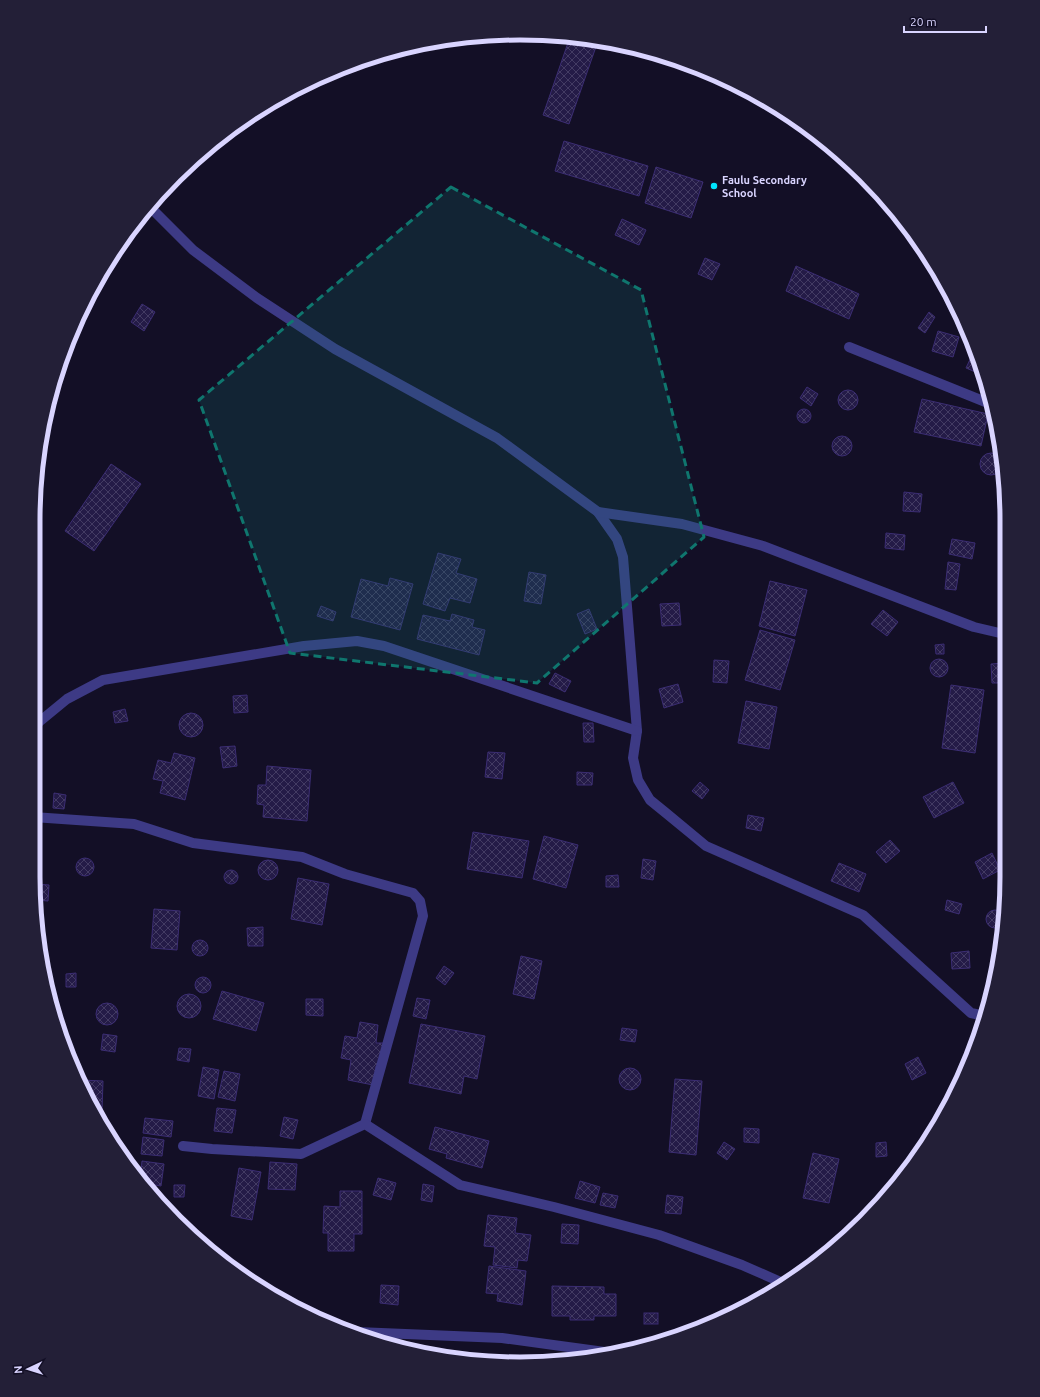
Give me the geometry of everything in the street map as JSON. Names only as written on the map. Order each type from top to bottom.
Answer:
[{"type":"street","points":[[154,211],[193,250],[257,298],[335,348],[497,438],[598,512],[617,539],[622,557],[637,731],[633,758],[638,780],[650,800],[706,846],[864,915],[971,1013],[980,1015]]},
{"type":"street","points":[[849,347],[985,402]]},
{"type":"street","points":[[598,512],[682,524],[763,546],[974,627],[1000,633]]},
{"type":"street","points":[[40,721],[67,699],[103,680],[304,646],[357,641],[384,646],[637,731]]},
{"type":"street","points":[[40,817],[134,824],[193,843],[302,857],[346,874],[413,893],[420,901],[423,916],[365,1124],[301,1154],[183,1146]]},
{"type":"street","points":[[365,1124],[460,1185],[554,1207],[659,1235],[742,1265],[779,1281]]},
{"type":"street","points":[[367,1332],[502,1338],[596,1351]]},
{"type":"highlighted area","points":[[451,187],[641,290],[704,537],[537,683],[290,653],[199,400]]},
{"type":"building","points":[[568,43],[596,46],[569,124],[543,115]]},
{"type":"building","points":[[564,141],[648,166],[639,196],[555,171]]},
{"type":"building","points":[[656,167],[703,182],[691,218],[645,203]]},
{"type":"building","points":[[622,219],[646,230],[639,245],[615,235]]},
{"type":"building","points":[[705,258],[720,264],[712,280],[698,274]]},
{"type":"building","points":[[796,266],[859,294],[849,319],[786,291]]},
{"type":"building","points":[[142,304],[155,312],[144,331],[131,322]]},
{"type":"building","points":[[929,312],[935,317],[925,333],[918,328]]},
{"type":"building","points":[[938,331],[959,337],[953,357],[932,351]]},
{"type":"building","points":[[971,357],[977,373],[966,368]]},
{"type":"building","points":[[807,387],[818,394],[811,406],[800,398]]},
{"type":"building","points":[[848,390],[855,393],[858,400],[855,407],[848,410],[841,407],[838,400],[841,393]]},
{"type":"building","points":[[922,399],[988,414],[981,446],[914,432]]},
{"type":"building","points":[[801,409],[807,409],[811,413],[811,419],[807,423],[801,423],[797,419],[797,413]]},
{"type":"building","points":[[838,436],[846,436],[852,442],[852,450],[846,456],[838,456],[832,450],[832,442]]},
{"type":"building","points":[[991,453],[995,454],[997,473],[991,475],[983,472],[980,464],[983,456]]},
{"type":"building","points":[[111,464],[141,484],[94,551],[65,531]]},
{"type":"building","points":[[904,492],[922,494],[920,512],[903,511]]},
{"type":"building","points":[[886,533],[905,535],[904,550],[885,548]]},
{"type":"building","points":[[952,539],[975,543],[972,559],[949,554]]},
{"type":"building","points":[[438,553],[461,559],[456,573],[477,579],[470,603],[450,598],[445,611],[423,604]]},
{"type":"building","points":[[948,562],[960,564],[956,590],[945,589]]},
{"type":"building","points":[[529,572],[546,575],[541,604],[524,601]]},
{"type":"building","points":[[390,578],[413,584],[400,630],[351,617],[361,579],[388,586]]},
{"type":"building","points":[[770,581],[807,590],[795,636],[759,626]]},
{"type":"building","points":[[679,603],[681,625],[662,626],[660,604]]},
{"type":"building","points":[[321,606],[336,612],[333,621],[317,616]]},
{"type":"building","points":[[589,609],[597,629],[585,634],[577,614]]},
{"type":"building","points":[[883,610],[898,622],[887,636],[871,624]]},
{"type":"building","points":[[452,614],[474,620],[472,627],[485,630],[479,655],[417,639],[423,615],[450,621]]},
{"type":"building","points":[[760,630],[795,640],[780,690],[745,680]]},
{"type":"building","points":[[944,644],[944,654],[936,654],[935,645]]},
{"type":"building","points":[[939,659],[945,662],[948,668],[945,674],[939,677],[933,674],[930,668],[933,662]]},
{"type":"building","points":[[714,660],[729,661],[727,683],[713,682]]},
{"type":"building","points":[[1000,663],[1000,683],[992,683],[991,664]]},
{"type":"building","points":[[555,673],[571,681],[565,692],[549,684]]},
{"type":"building","points":[[678,684],[683,702],[664,708],[659,689]]},
{"type":"building","points":[[951,685],[984,690],[975,753],[942,748]]},
{"type":"building","points":[[247,695],[248,712],[234,713],[233,696]]},
{"type":"building","points":[[746,701],[777,707],[769,749],[738,743]]},
{"type":"building","points":[[125,709],[128,721],[115,723],[113,712]]},
{"type":"building","points":[[191,713],[200,716],[203,725],[200,734],[191,737],[182,734],[179,725],[182,716]]},
{"type":"building","points":[[583,723],[593,723],[594,742],[584,742]]},
{"type":"building","points":[[235,746],[237,766],[223,768],[220,747]]},
{"type":"building","points":[[488,752],[505,753],[502,779],[485,777]]},
{"type":"building","points":[[174,753],[195,758],[185,800],[160,793],[163,781],[153,779],[158,760],[171,763]]},
{"type":"building","points":[[267,766],[311,770],[307,821],[263,817],[264,805],[257,804],[258,785],[266,785]]},
{"type":"building","points":[[577,772],[593,773],[592,785],[577,785]]},
{"type":"building","points":[[700,782],[709,790],[702,799],[692,791]]},
{"type":"building","points":[[953,782],[964,803],[934,818],[923,797]]},
{"type":"building","points":[[54,793],[66,795],[64,809],[53,808]]},
{"type":"building","points":[[748,815],[764,818],[761,831],[746,828]]},
{"type":"building","points":[[473,832],[529,841],[522,878],[467,869]]},
{"type":"building","points":[[544,836],[578,845],[566,888],[533,879]]},
{"type":"building","points":[[890,840],[900,851],[886,863],[876,852]]},
{"type":"building","points":[[992,853],[1000,870],[983,879],[975,862]]},
{"type":"building","points":[[85,858],[91,861],[94,867],[91,873],[85,876],[79,873],[76,867],[79,861]]},
{"type":"building","points":[[643,859],[656,861],[653,880],[641,878]]},
{"type":"building","points":[[264,860],[272,860],[278,866],[278,874],[272,880],[264,880],[258,874],[258,866]]},
{"type":"building","points":[[839,863],[866,874],[859,892],[831,881]]},
{"type":"building","points":[[228,870],[234,870],[238,874],[238,880],[234,884],[228,884],[224,880],[224,874]]},
{"type":"building","points":[[618,875],[619,887],[606,887],[606,876]]},
{"type":"building","points":[[298,878],[329,884],[322,925],[291,919]]},
{"type":"building","points":[[40,884],[49,885],[48,901],[41,900]]},
{"type":"building","points":[[947,900],[962,904],[959,914],[945,910]]},
{"type":"building","points":[[154,909],[180,911],[177,950],[151,948]]},
{"type":"building","points":[[992,911],[998,911],[997,927],[995,928],[989,925],[986,919]]},
{"type":"building","points":[[263,927],[263,946],[248,946],[247,928]]},
{"type":"building","points":[[200,940],[206,942],[208,948],[206,954],[200,956],[194,954],[192,948],[194,942]]},
{"type":"building","points":[[969,951],[970,968],[952,969],[951,953]]},
{"type":"building","points":[[521,956],[542,961],[534,999],[513,994]]},
{"type":"building","points":[[444,966],[454,973],[445,985],[436,978]]},
{"type":"building","points":[[76,973],[76,987],[66,987],[66,974]]},
{"type":"building","points":[[203,977],[210,982],[211,985],[206,992],[203,993],[196,988],[195,985],[200,978]]},
{"type":"building","points":[[222,991],[264,1003],[256,1031],[213,1019]]},
{"type":"building","points":[[189,994],[197,998],[201,1006],[197,1014],[189,1018],[181,1014],[177,1006],[181,998]]},
{"type":"building","points":[[417,998],[430,1000],[426,1019],[413,1016]]},
{"type":"building","points":[[306,999],[323,999],[323,1016],[306,1015]]},
{"type":"building","points":[[107,1003],[115,1006],[118,1014],[115,1022],[107,1025],[99,1022],[96,1014],[99,1006]]},
{"type":"building","points":[[360,1022],[378,1025],[376,1043],[385,1043],[380,1067],[376,1066],[373,1085],[348,1080],[351,1060],[341,1058],[345,1036],[357,1038]]},
{"type":"building","points":[[421,1024],[485,1036],[477,1079],[464,1076],[461,1094],[409,1083]]},
{"type":"building","points":[[622,1028],[637,1030],[635,1042],[620,1040]]},
{"type":"building","points":[[103,1034],[117,1036],[115,1052],[101,1050]]},
{"type":"building","points":[[179,1048],[191,1049],[189,1062],[177,1060]]},
{"type":"building","points":[[918,1057],[926,1073],[912,1080],[905,1064]]},
{"type":"building","points":[[203,1067],[219,1070],[214,1099],[198,1096]]},
{"type":"building","points":[[630,1068],[638,1071],[641,1079],[638,1087],[630,1090],[622,1087],[619,1079],[622,1071]]},
{"type":"building","points":[[224,1071],[240,1074],[235,1101],[218,1097]]},
{"type":"building","points":[[675,1079],[702,1081],[696,1155],[669,1152]]},
{"type":"building","points":[[86,1080],[103,1081],[101,1111]]},
{"type":"building","points":[[217,1108],[236,1110],[232,1133],[214,1131]]},
{"type":"building","points":[[284,1117],[298,1120],[293,1139],[280,1136]]},
{"type":"building","points":[[145,1118],[173,1121],[171,1137],[143,1133]]},
{"type":"building","points":[[435,1127],[489,1141],[482,1168],[446,1158],[447,1154],[429,1149]]},
{"type":"building","points":[[744,1128],[759,1129],[759,1143],[744,1142]]},
{"type":"building","points":[[143,1137],[164,1140],[162,1156],[141,1154]]},
{"type":"building","points":[[724,1142],[735,1149],[727,1160],[717,1153]]},
{"type":"building","points":[[886,1142],[887,1156],[876,1157],[876,1143]]},
{"type":"building","points":[[813,1153],[839,1159],[829,1203],[803,1198]]},
{"type":"building","points":[[142,1161],[164,1164],[161,1186],[152,1184],[141,1171]]},
{"type":"building","points":[[270,1162],[297,1164],[295,1190],[268,1189]]},
{"type":"building","points":[[239,1168],[261,1172],[252,1220],[231,1216]]},
{"type":"building","points":[[378,1178],[396,1183],[391,1200],[373,1195]]},
{"type":"building","points":[[580,1181],[600,1187],[595,1203],[575,1198]]},
{"type":"building","points":[[423,1184],[434,1186],[432,1202],[421,1200]]},
{"type":"building","points":[[174,1185],[185,1185],[184,1197],[174,1197]]},
{"type":"building","points":[[340,1191],[362,1191],[362,1234],[354,1234],[354,1251],[328,1251],[328,1233],[323,1233],[324,1206],[340,1207]]},
{"type":"building","points":[[603,1193],[618,1196],[615,1208],[600,1205]]},
{"type":"building","points":[[667,1195],[683,1197],[681,1214],[665,1213]]},
{"type":"building","points":[[488,1215],[517,1218],[515,1233],[531,1235],[527,1261],[518,1260],[517,1268],[493,1265],[495,1247],[484,1246]]},
{"type":"building","points":[[562,1224],[579,1225],[578,1244],[561,1243]]},
{"type":"building","points":[[489,1266],[526,1271],[522,1305],[497,1301],[498,1294],[486,1293]]},
{"type":"building","points":[[381,1285],[399,1286],[398,1305],[380,1303]]},
{"type":"building","points":[[552,1286],[604,1287],[604,1294],[616,1294],[616,1316],[594,1316],[594,1320],[570,1320],[570,1316],[552,1316]]},
{"type":"building","points":[[644,1313],[658,1313],[658,1324],[644,1324]]},
{"type":"place","name":"Faulu Secondary School","points":[[714,186]]}]
